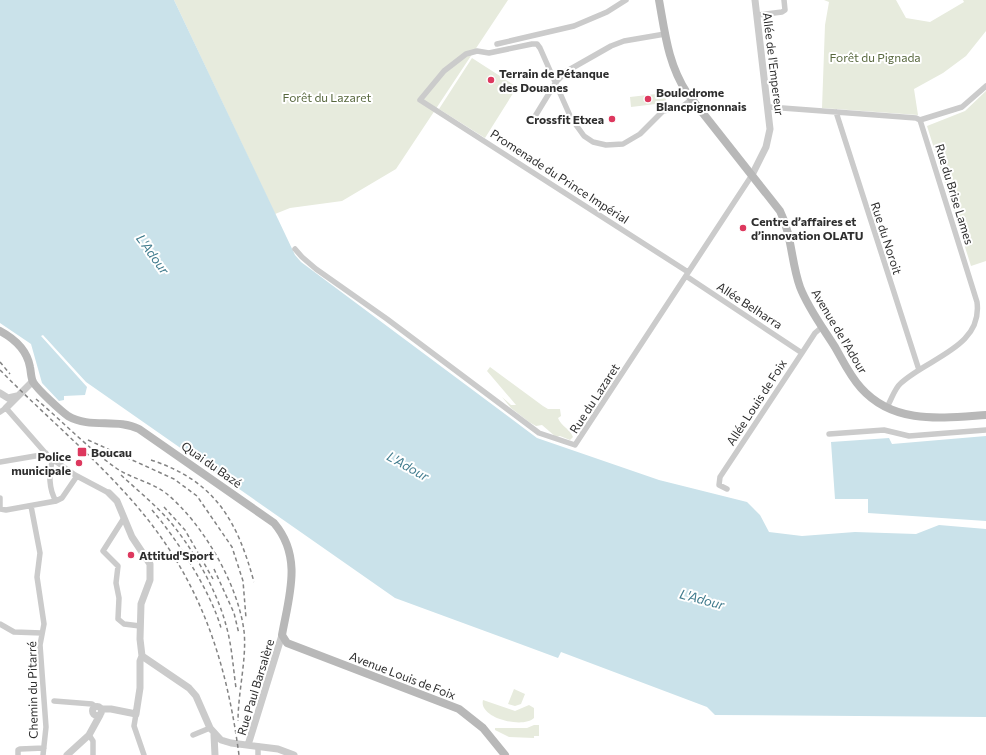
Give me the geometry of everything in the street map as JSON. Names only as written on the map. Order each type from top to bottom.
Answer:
[{"type":"main road","name":"Avenue de l'Adour","points":[[659,0],[665,34],[675,73],[692,100],[777,206],[784,220],[800,288],[822,327],[860,387],[872,398],[887,407],[908,415],[929,419],[986,415]]},
{"type":"main road","points":[[0,331],[18,343],[24,351],[28,359],[33,381]]},
{"type":"main road","name":"Quai du Bazé","points":[[33,381],[59,409],[76,420],[125,424],[150,435],[274,523],[288,544],[291,562],[291,581],[282,635]]},
{"type":"main road","name":"Avenue Louis de Foix","points":[[282,635],[285,641],[290,644],[459,709],[483,728],[505,755]]},
{"type":"street","points":[[497,44],[574,26],[606,12],[626,0]]},
{"type":"street","name":"Allée de l'Empereur","points":[[752,175],[770,129],[769,107],[755,0]]},
{"type":"street","points":[[757,15],[782,12],[784,10],[784,0]]},
{"type":"street","points":[[534,118],[556,82],[567,71],[611,46],[624,41],[665,34]]},
{"type":"street","name":"Promenade du Prince Impérial","points":[[556,82],[540,48],[537,44],[532,44],[489,53],[477,52],[466,54],[444,71],[420,100],[687,274]]},
{"type":"street","points":[[556,82],[571,118],[577,128],[584,136],[593,142],[606,145],[628,142],[640,134],[663,111],[682,107],[692,100]]},
{"type":"street","points":[[769,107],[916,118],[920,120],[962,107],[986,86]]},
{"type":"street","name":"Rue du Noroit","points":[[836,112],[919,370]]},
{"type":"street","name":"Rue du Brise Lames","points":[[887,407],[894,393],[902,382],[968,336],[978,320],[979,312],[978,302],[920,120]]},
{"type":"street","name":"Rue du Lazaret","points":[[295,249],[316,269],[387,319],[539,433],[575,445],[752,175]]},
{"type":"street","name":"Allée Belharra","points":[[687,274],[802,353]]},
{"type":"street","name":"Allée Louis de Foix","points":[[726,489],[719,485],[720,477],[815,333],[822,327]]},
{"type":"street","points":[[2,409],[33,381]]},
{"type":"street","points":[[0,392],[8,398],[19,395]]},
{"type":"street","points":[[0,397],[2,409],[46,453],[77,476],[108,493],[117,501],[132,537],[150,564],[150,580],[141,604],[140,626],[142,656],[140,662],[140,688],[134,726],[144,755]]},
{"type":"street","points":[[829,434],[884,430],[909,436],[986,430]]},
{"type":"street","points":[[0,462],[46,453]]},
{"type":"street","points":[[54,460],[50,467],[50,473],[52,493],[56,502]]},
{"type":"street","points":[[0,498],[0,509],[6,510],[56,502],[62,498],[77,476]]},
{"type":"street","name":"Chemin du Pitarré","points":[[30,506],[40,553],[37,577],[44,617],[40,645],[46,727],[43,755]]},
{"type":"street","points":[[124,518],[103,549],[118,566],[116,583],[119,598],[118,619],[124,624],[140,626]]},
{"type":"street","points":[[0,624],[14,632],[42,633]]},
{"type":"street","name":"Rue Paul Barsalère","points":[[248,745],[282,635]]},
{"type":"street","points":[[142,656],[189,688],[196,696],[214,735],[215,755]]},
{"type":"street","points":[[54,701],[92,704],[98,711]]},
{"type":"street","points":[[98,711],[111,709],[136,714]]},
{"type":"street","points":[[67,755],[89,735],[98,711]]},
{"type":"street","points":[[193,735],[210,728]]},
{"type":"street","points":[[89,735],[93,740],[92,755]]},
{"type":"street","points":[[214,735],[225,741],[278,750],[294,755]]},
{"type":"street","points":[[258,746],[258,755]]},
{"type":"street","points":[[18,755],[18,750],[20,749],[44,748]]},
{"type":"green space","name":"Forêt du Lazaret","points":[[174,0],[508,0],[396,169],[342,201],[290,208],[275,214]]},
{"type":"green space","name":"Forêt du Pignada","points":[[824,0],[896,0],[906,18],[930,22],[964,2],[963,0],[986,0],[986,31],[966,56],[943,73],[914,89],[918,115],[822,108],[825,25],[829,2]]},
{"type":"green space","points":[[472,58],[517,87],[485,138],[439,109]]},
{"type":"green space","points":[[986,91],[986,261],[971,266],[927,126],[965,111]]},
{"type":"green space","name":"Boulodrome Blancpignonnais","points":[[665,93],[666,101],[656,101],[656,104],[631,107],[630,97]]},
{"type":"green space","points":[[490,367],[548,409],[560,409],[561,416],[558,418],[573,437],[570,440],[560,436],[556,437],[542,425],[536,426],[511,408],[502,397],[511,405],[516,405],[487,371]]},
{"type":"green space","points":[[514,689],[525,694],[521,704],[515,706],[508,704]]},
{"type":"green space","points":[[483,700],[515,711],[529,705],[534,708],[534,718],[521,722],[502,720],[487,712],[483,706]]},
{"type":"green space","points":[[534,725],[539,725],[539,736],[534,736],[534,738],[509,737],[495,730],[495,728],[527,728]]},
{"type":"water","name":"L'Adour","points":[[0,0],[174,0],[295,255],[301,262],[537,438],[659,480],[747,502],[760,515],[769,532],[802,536],[855,532],[916,534],[939,525],[986,529],[986,717],[715,715],[707,707],[561,652],[558,658],[395,598],[86,382],[43,335],[41,336],[87,387],[85,395],[64,396],[64,400],[59,401],[42,383],[31,344],[0,323]]},
{"type":"water","points":[[986,436],[986,521],[868,513],[868,499],[835,499],[831,442],[889,438],[892,444]]},
{"type":"railway","points":[[0,362],[10,374]]},
{"type":"railway","points":[[0,370],[93,459],[145,516],[165,543],[197,600],[209,629],[227,690],[239,755]]},
{"type":"railway","points":[[36,399],[86,444],[116,468],[155,486],[167,494],[193,521],[206,538],[217,556],[234,594],[244,631],[245,641],[238,721]]},
{"type":"railway","points":[[88,440],[174,479],[197,496],[232,547],[243,581],[246,618]]},
{"type":"railway","points":[[151,460],[192,479],[207,491],[220,506],[231,522],[240,540],[254,582]]},
{"type":"railway","points":[[121,475],[166,517],[185,540],[202,568],[216,596],[226,625],[236,688]]},
{"type":"railway","points":[[164,507],[185,530],[213,579]]},
{"type":"railway","points":[[152,510],[192,566],[210,598],[221,628]]},
{"type":"railway","points":[[214,569],[234,613],[239,634]]},
{"type":"place","name":"Terrain de Pétanque des Douanes","points":[[491,80]]},
{"type":"place","name":"Boulodrome Blancpignonnais","points":[[648,99]]},
{"type":"place","name":"Crossfit Etxea","points":[[612,119]]},
{"type":"place","name":"Centre d’affaires et d’innovation OLATU","points":[[743,228]]},
{"type":"place","name":"Boucau","points":[[82,452]]},
{"type":"place","name":"Police municipale","points":[[79,463]]},
{"type":"place","name":"Attitud'Sport","points":[[131,555]]}]
